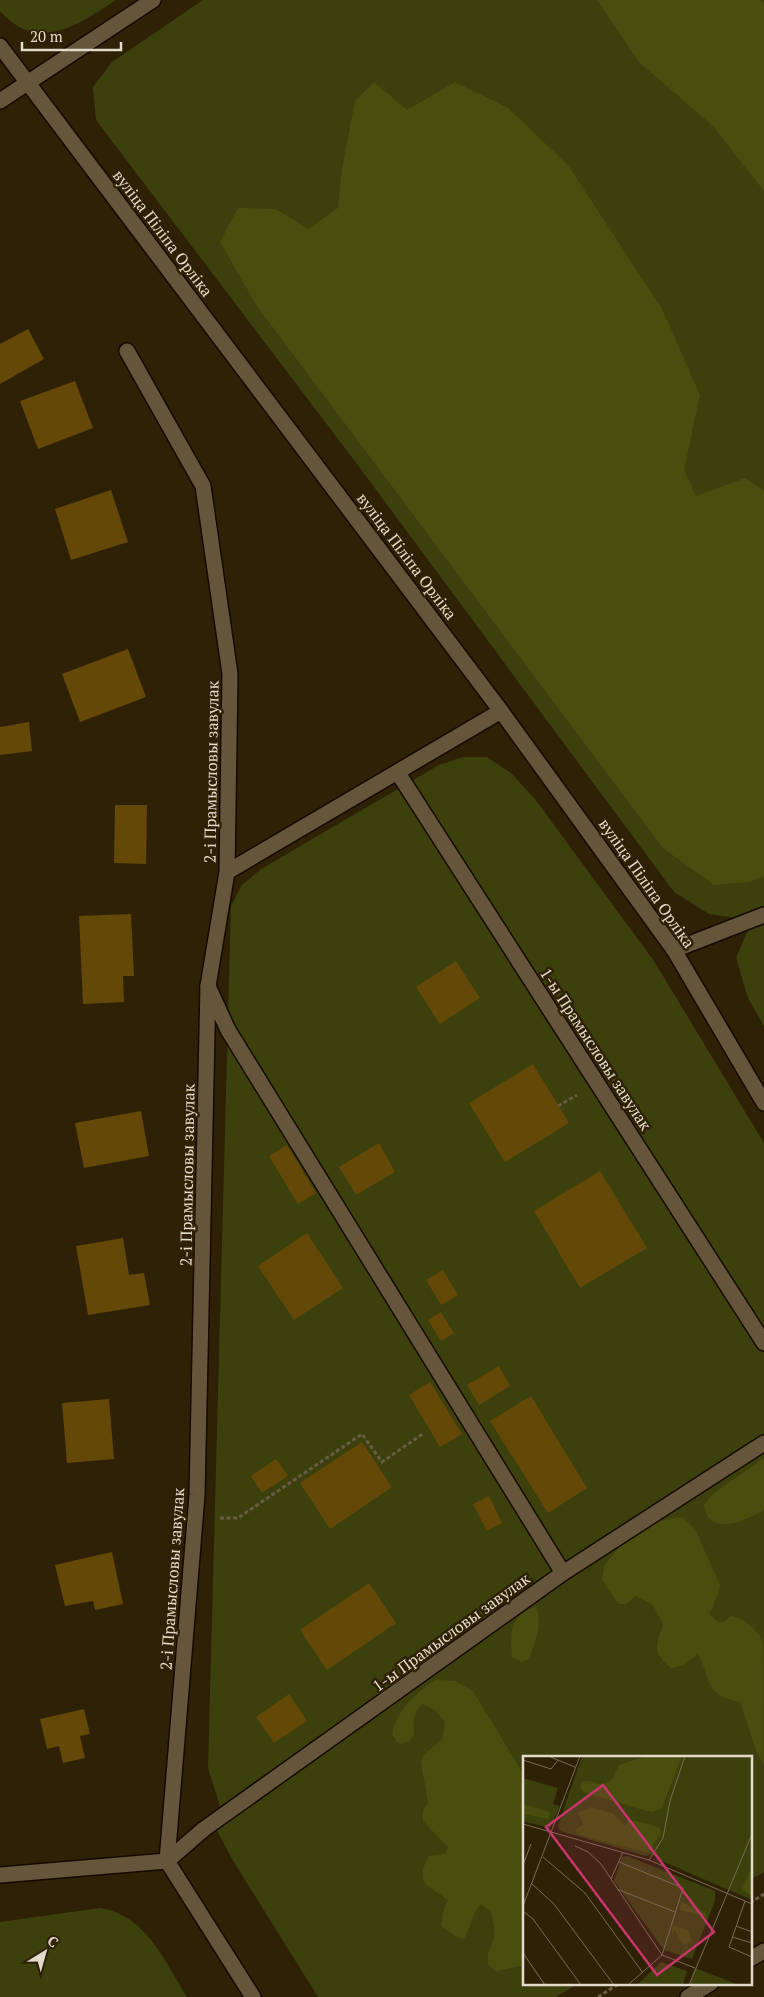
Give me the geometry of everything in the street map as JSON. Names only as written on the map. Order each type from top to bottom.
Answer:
[{"type":"street","points":[[0,101],[29,84],[153,0]]},
{"type":"street","name":"вуліца Піліпа Орліка","points":[[0,46],[501,711],[674,950],[764,1103]]},
{"type":"street","name":"2-і Прамысловы завулак","points":[[127,351],[203,486],[230,674],[227,872],[208,986],[197,1495],[167,1861]]},
{"type":"street","points":[[227,872],[501,711]]},
{"type":"street","name":"1-ы Прамысловы завулак","points":[[398,773],[764,1344]]},
{"type":"street","points":[[674,950],[764,915]]},
{"type":"street","points":[[208,986],[228,1030],[563,1573]]},
{"type":"street","name":"1-ы Прамысловы завулак","points":[[167,1861],[204,1829],[563,1573],[764,1443]]},
{"type":"street","points":[[0,1875],[167,1861],[254,1997]]},
{"type":"street","points":[[752,1958],[764,1951]]},
{"type":"street","points":[[688,1997],[709,1984]]},
{"type":"path","points":[[215,1518],[238,1518],[362,1434],[382,1462],[424,1434]]},
{"type":"path","points":[[752,1902],[764,1894]]},
{"type":"path","points":[[598,1997],[618,1984]]},
{"type":"green space","points":[[0,0],[116,0],[73,25],[58,31],[43,33],[29,31],[14,24],[0,11]]},
{"type":"green space","points":[[203,0],[764,0],[764,1026],[748,998],[736,958],[752,920],[709,914],[674,892],[354,460],[96,120],[93,87],[112,62]]},
{"type":"green space","points":[[597,0],[760,0],[764,4],[764,191],[713,126],[639,62]]},
{"type":"green space","points":[[374,82],[407,110],[455,82],[508,108],[568,165],[662,309],[700,395],[684,470],[696,496],[745,478],[764,491],[764,876],[750,882],[714,885],[663,848],[257,306],[220,242],[238,208],[276,209],[308,229],[338,208],[342,169],[355,101]]},
{"type":"green space","points":[[463,757],[487,757],[511,773],[535,799],[654,961],[764,1143],[764,1872],[752,1879],[752,1756],[523,1756],[523,1984],[577,1984],[556,1997],[318,1997],[232,1859],[215,1827],[223,1816],[208,1768],[231,906],[242,885],[261,869],[439,765]]},
{"type":"green space","points":[[764,1458],[764,1510],[744,1520],[728,1524],[714,1522],[708,1517],[704,1505],[714,1493]]},
{"type":"green space","points":[[682,1517],[695,1529],[720,1585],[710,1614],[715,1620],[722,1623],[731,1616],[741,1619],[757,1632],[763,1641],[764,1765],[753,1742],[740,1702],[728,1699],[713,1689],[697,1654],[684,1665],[671,1668],[658,1653],[657,1644],[663,1625],[653,1605],[636,1596],[626,1604],[618,1604],[602,1580],[604,1566],[620,1546],[655,1522]]},
{"type":"green space","points":[[536,1607],[539,1620],[536,1640],[529,1659],[521,1662],[512,1657],[512,1633],[516,1620],[527,1610]]},
{"type":"green space","points":[[435,1680],[455,1681],[473,1691],[523,1773],[523,1964],[521,1966],[496,1971],[488,1964],[488,1954],[494,1938],[494,1927],[491,1912],[481,1904],[464,1939],[455,1936],[441,1926],[443,1911],[448,1900],[429,1887],[423,1879],[424,1866],[429,1856],[445,1854],[448,1847],[423,1821],[423,1811],[428,1803],[421,1761],[424,1754],[442,1740],[445,1722],[435,1710],[423,1704],[415,1714],[414,1734],[409,1741],[401,1744],[397,1742],[392,1734],[403,1709],[420,1691]]},
{"type":"green space","points":[[100,1908],[116,1912],[142,1929],[161,1954],[187,1997],[0,1997],[0,1922]]},
{"type":"building","points":[[28,329],[44,359],[0,384],[0,344]]},
{"type":"building","points":[[75,381],[93,428],[38,449],[20,401]]},
{"type":"building","points":[[111,490],[128,542],[71,560],[55,509]]},
{"type":"building","points":[[128,649],[146,697],[80,722],[62,674]]},
{"type":"building","points":[[29,722],[32,751],[0,755],[0,727]]},
{"type":"building","points":[[115,805],[147,805],[146,864],[114,863]]},
{"type":"building","points":[[131,914],[134,976],[123,976],[124,1002],[83,1004],[79,916]]},
{"type":"building","points":[[456,961],[480,998],[440,1024],[416,987]]},
{"type":"building","points":[[533,1064],[569,1123],[505,1162],[469,1103]]},
{"type":"building","points":[[141,1111],[149,1156],[84,1168],[75,1123]]},
{"type":"building","points":[[379,1143],[395,1172],[356,1195],[339,1167]]},
{"type":"building","points":[[287,1145],[316,1193],[298,1204],[269,1156]]},
{"type":"building","points":[[600,1171],[647,1248],[580,1288],[534,1211]]},
{"type":"building","points":[[307,1233],[343,1288],[294,1320],[258,1266]]},
{"type":"building","points":[[123,1238],[129,1275],[144,1273],[150,1305],[88,1315],[76,1246]]},
{"type":"building","points":[[443,1270],[458,1295],[441,1305],[426,1280]]},
{"type":"building","points":[[441,1312],[454,1333],[441,1341],[428,1320]]},
{"type":"building","points":[[499,1366],[510,1386],[479,1405],[467,1385]]},
{"type":"building","points":[[430,1382],[462,1434],[440,1447],[409,1395]]},
{"type":"building","points":[[531,1396],[587,1488],[548,1513],[490,1421]]},
{"type":"building","points":[[109,1399],[114,1459],[67,1463],[62,1403]]},
{"type":"building","points":[[362,1442],[392,1487],[330,1529],[300,1483]]},
{"type":"building","points":[[276,1459],[288,1476],[262,1493],[251,1476]]},
{"type":"building","points":[[489,1496],[502,1523],[487,1531],[473,1504]]},
{"type":"building","points":[[112,1552],[123,1604],[95,1610],[93,1601],[65,1606],[55,1565]]},
{"type":"building","points":[[369,1583],[396,1623],[327,1670],[300,1630]]},
{"type":"building","points":[[289,1694],[307,1721],[274,1743],[256,1717]]},
{"type":"building","points":[[84,1709],[90,1734],[80,1736],[85,1758],[63,1763],[59,1746],[47,1749],[40,1719]]}]
